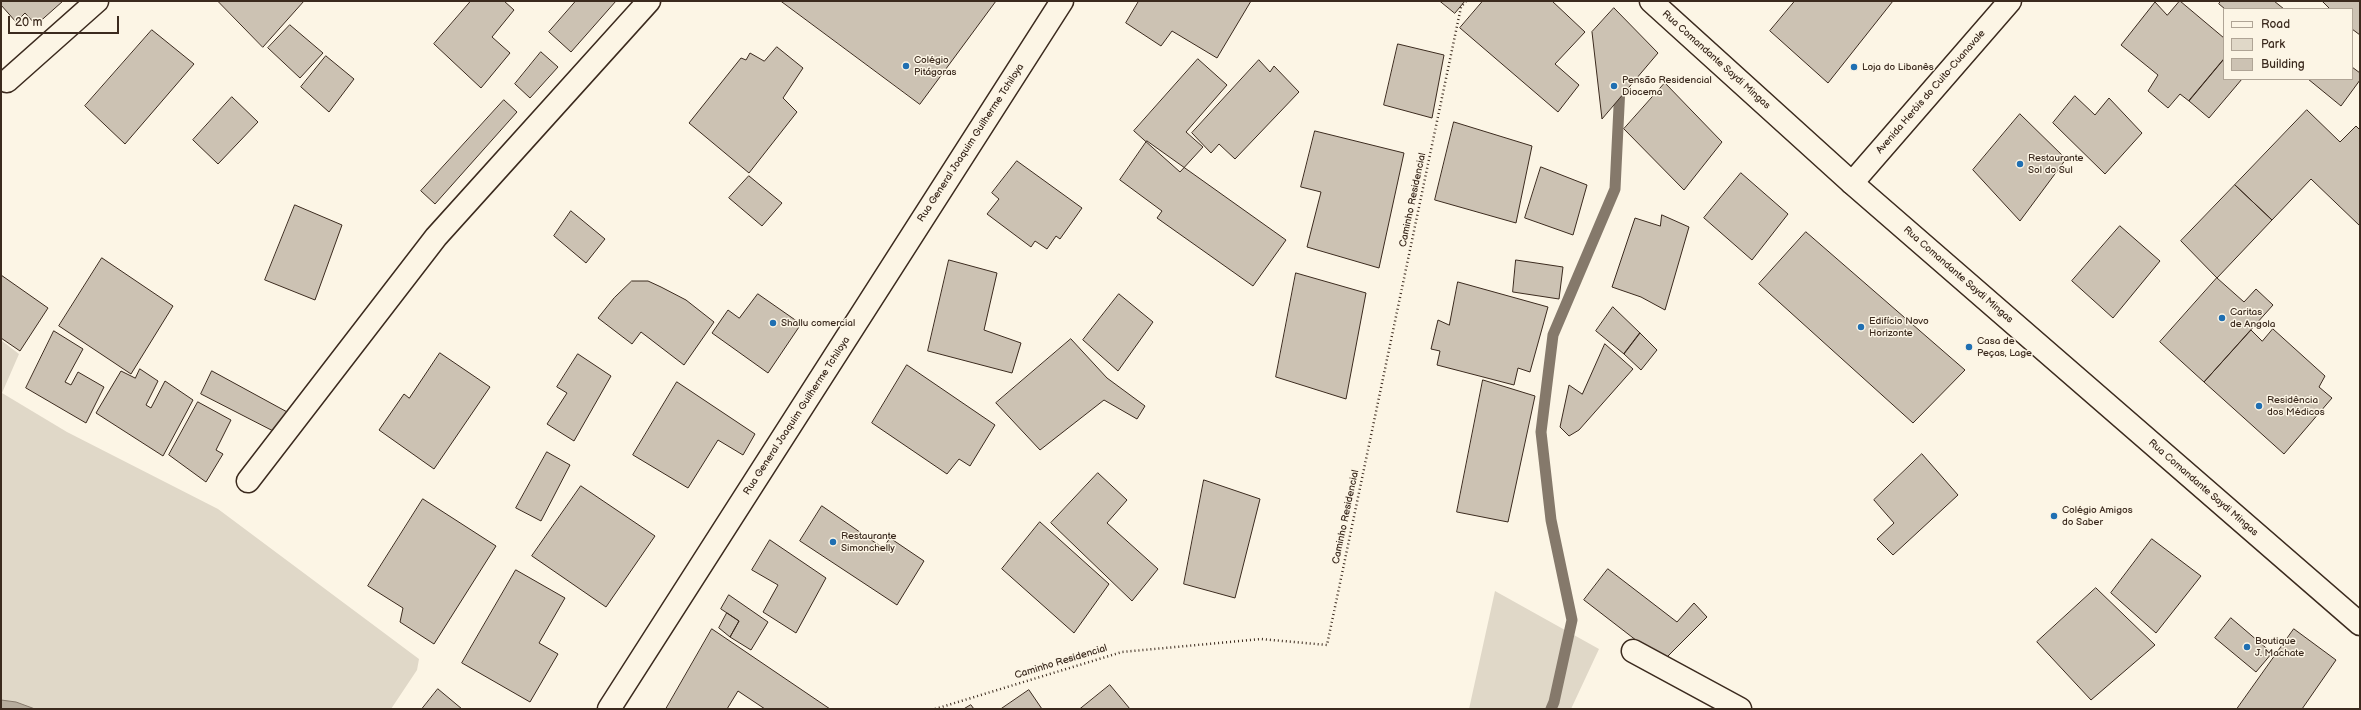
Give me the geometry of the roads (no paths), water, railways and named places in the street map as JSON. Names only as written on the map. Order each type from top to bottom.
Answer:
[{"type":"street","points":[[7,81],[97,1]]},
{"type":"street","points":[[248,481],[436,237],[649,1]]},
{"type":"street","name":"Rua General Joaquim Guilherme Tchiloya","points":[[609,709],[1062,1]]},
{"type":"street","name":"Rua Comandante Saydi Mingas","points":[[1651,1],[1852,183],[2360,624]]},
{"type":"street","name":"Avenida Heróis do Cuito-Cuanavale","points":[[1852,183],[2010,1]]},
{"type":"street","points":[[1633,651],[1740,709]]},
{"type":"waterway","points":[[1551,709],[1554,702],[1572,620],[1551,520],[1541,432],[1553,335],[1615,189],[1620,86]]},
{"type":"place","name":"Colégio Pitágoras","points":[[906,66]]},
{"type":"place","name":"Loja do Libanês","points":[[1854,67]]},
{"type":"place","name":"Pensão Residencial Diocema","points":[[1614,86]]},
{"type":"place","name":"Restaurante Sol do Sul","points":[[2020,164]]},
{"type":"place","name":"Caritas de Angola","points":[[2222,318]]},
{"type":"place","name":"Shallu comercial","points":[[773,323]]},
{"type":"place","name":"Edifício Novo Horizonte","points":[[1861,327]]},
{"type":"place","name":"Casa de Peças, Lage","points":[[1969,347]]},
{"type":"place","name":"Residência dos Médicos","points":[[2259,406]]},
{"type":"place","name":"Colégio Amigos do Saber","points":[[2054,516]]},
{"type":"place","name":"Restaurante Simonchelly","points":[[833,542]]},
{"type":"place","name":"Boutique J. Machate","points":[[2247,647]]}]
